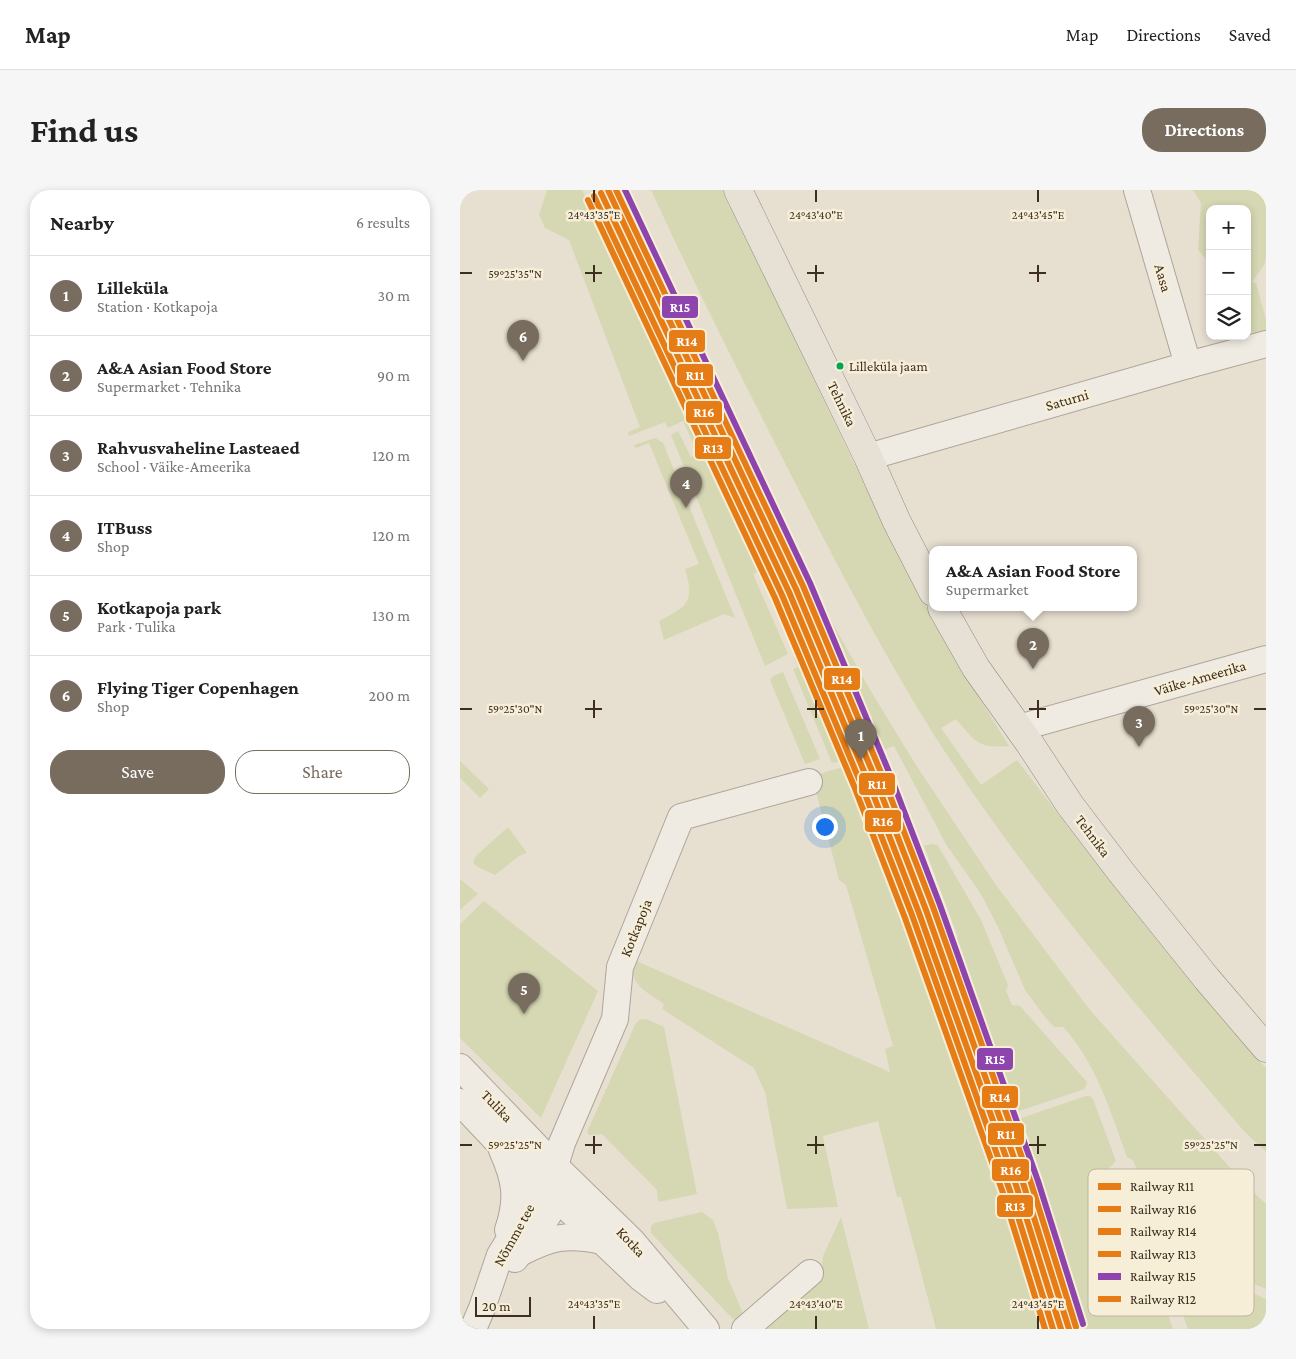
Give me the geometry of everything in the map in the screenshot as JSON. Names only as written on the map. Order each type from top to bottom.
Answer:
[{"type":"main road","name":"Tehnika","points":[[738,190],[868,457],[897,522],[929,584]]},
{"type":"main road","name":"Tehnika","points":[[944,611],[976,668],[1019,728],[1070,805],[1207,979],[1266,1048]]},
{"type":"street","name":"Aasa","points":[[1137,190],[1188,365]]},
{"type":"street","name":"Saturni","points":[[868,457],[1266,344]]},
{"type":"street","name":"Väike-Ameerika","points":[[1019,728],[1266,659]]},
{"type":"street","name":"Kotkapoja","points":[[552,1183],[562,1143],[614,1019],[620,967],[681,817],[809,782]]},
{"type":"street","name":"Tulika","points":[[460,1067],[552,1183]]},
{"type":"street","name":"Tulika","points":[[460,1102],[498,1142],[552,1183]]},
{"type":"street","points":[[498,1142],[512,1172],[514,1185],[514,1212],[510,1254],[565,1236],[583,1237],[602,1242]]},
{"type":"street","name":"Kotka","points":[[552,1183],[602,1242],[641,1278],[704,1326]]},
{"type":"street","name":"Kotka","points":[[552,1183],[632,1241],[704,1326]]},
{"type":"street","name":"Nõmme tee","points":[[478,1318],[510,1254],[551,1210],[552,1183]]},
{"type":"street","points":[[745,1329],[810,1274]]},
{"type":"green space","points":[[547,190],[582,190],[701,444],[695,447],[683,421],[668,428],[665,422],[629,436],[628,432],[640,427],[569,240],[545,228],[539,215]]},
{"type":"green space","points":[[651,190],[723,190],[865,486],[942,637],[1009,746],[991,746],[978,742],[956,719],[941,728],[981,785],[1017,760],[1107,878],[1169,955],[1266,1068],[1266,1152],[1244,1131],[1083,940],[1007,841],[936,738],[877,638],[822,536],[718,330]]},
{"type":"green space","points":[[1193,190],[1266,190],[1266,257],[1264,265],[1252,282],[1256,283],[1266,320],[1266,331],[1259,335],[1251,332],[1251,205],[1206,205],[1206,259],[1198,250],[1201,203]]},
{"type":"green space","points":[[678,431],[691,457],[703,451],[759,571],[753,574],[788,654],[765,666],[671,435]]},
{"type":"green space","points":[[655,438],[663,443],[735,618],[724,614],[664,640],[659,621],[683,607],[687,602],[689,589],[685,569],[699,564],[649,443],[636,448],[634,445]]},
{"type":"green space","points":[[808,579],[869,688],[916,765],[996,885],[1090,1010],[1231,1169],[1136,1169],[1133,1160],[1127,1157],[1108,1105],[1085,1056],[1063,1027],[1054,1027],[1025,990],[998,927],[981,894],[947,846],[894,746],[873,754],[803,581]]},
{"type":"green space","points":[[797,656],[841,761],[832,763],[793,669],[798,667],[794,658]]},
{"type":"green space","points":[[783,672],[820,759],[805,764],[770,680],[773,676]]},
{"type":"green space","points":[[460,761],[489,789],[480,798],[460,778]]},
{"type":"green space","points":[[850,765],[952,1046],[1049,1329],[936,1329],[901,1197],[897,1197],[878,1121],[823,1136],[838,1207],[787,1209],[765,1092],[754,1068],[662,1009],[664,1004],[645,991],[633,975],[634,960],[890,1072],[885,1049],[893,1046],[846,885],[839,880],[812,776]]},
{"type":"green space","points":[[508,827],[527,853],[519,856],[495,875],[476,866],[473,862],[476,856]]},
{"type":"green space","points":[[937,845],[940,849],[981,920],[1008,985],[1006,991],[1012,1005],[1020,1006],[1087,1082],[1085,1089],[1019,1111],[1014,1097],[1007,1099],[950,940],[958,937],[924,846]]},
{"type":"green space","points":[[460,879],[478,894],[460,910]]},
{"type":"green space","points":[[484,901],[598,991],[541,1118],[460,1038],[460,924]]},
{"type":"green space","points":[[646,1019],[664,1027],[697,1194],[658,1202],[657,1190],[602,1134],[589,1135],[587,1132],[635,1025],[639,1020]]},
{"type":"green space","points":[[1086,1096],[1090,1096],[1093,1099],[1116,1161],[1109,1169],[1088,1169],[1088,1316],[1169,1316],[1173,1329],[1077,1329],[1018,1155],[1025,1152],[1015,1120]]},
{"type":"green space","points":[[1254,1192],[1266,1204],[1266,1289],[1254,1284]]},
{"type":"green space","points":[[702,1212],[713,1220],[718,1233],[728,1278],[744,1316],[741,1320],[733,1319],[651,1233],[651,1226],[654,1223]]},
{"type":"green space","points":[[841,1217],[869,1329],[757,1329],[820,1279],[823,1256]]},
{"type":"green space","points":[[1254,1294],[1266,1299],[1266,1329],[1188,1329],[1183,1316],[1254,1316]]},
{"type":"rail line","name":"R11","points":[[608,190],[796,589],[875,778],[926,910],[1024,1186],[1069,1329]]},
{"type":"rail line","name":"R14","points":[[616,190],[803,586],[882,775],[933,907],[1031,1183],[1076,1327]]},
{"type":"rail line","name":"R15","points":[[625,190],[810,583],[889,772],[940,905],[1038,1181],[1083,1324]]},
{"type":"rail line","name":"R16","points":[[601,193],[789,592],[868,781],[919,913],[1017,1188],[1061,1329]]},
{"type":"rail line","name":"R13","points":[[594,196],[782,595],[861,784],[912,915],[1010,1191],[1053,1329]]},
{"type":"rail line","name":"R12","points":[[588,200],[775,598],[854,786],[905,918],[1003,1193],[1045,1329]]},
{"type":"place","name":"Flying Tiger Copenhagen","points":[[523,361]]},
{"type":"place","name":"Lilleküla jaam","points":[[840,366]]},
{"type":"place","name":"ITBuss","points":[[686,508]]},
{"type":"place","name":"A&A Asian Food Store","points":[[1033,669]]},
{"type":"place","name":"Rahvusvaheline Lasteaed","points":[[1139,747]]},
{"type":"place","name":"Lilleküla","points":[[861,760]]},
{"type":"place","name":"Kotkapoja park","points":[[524,1014]]}]
